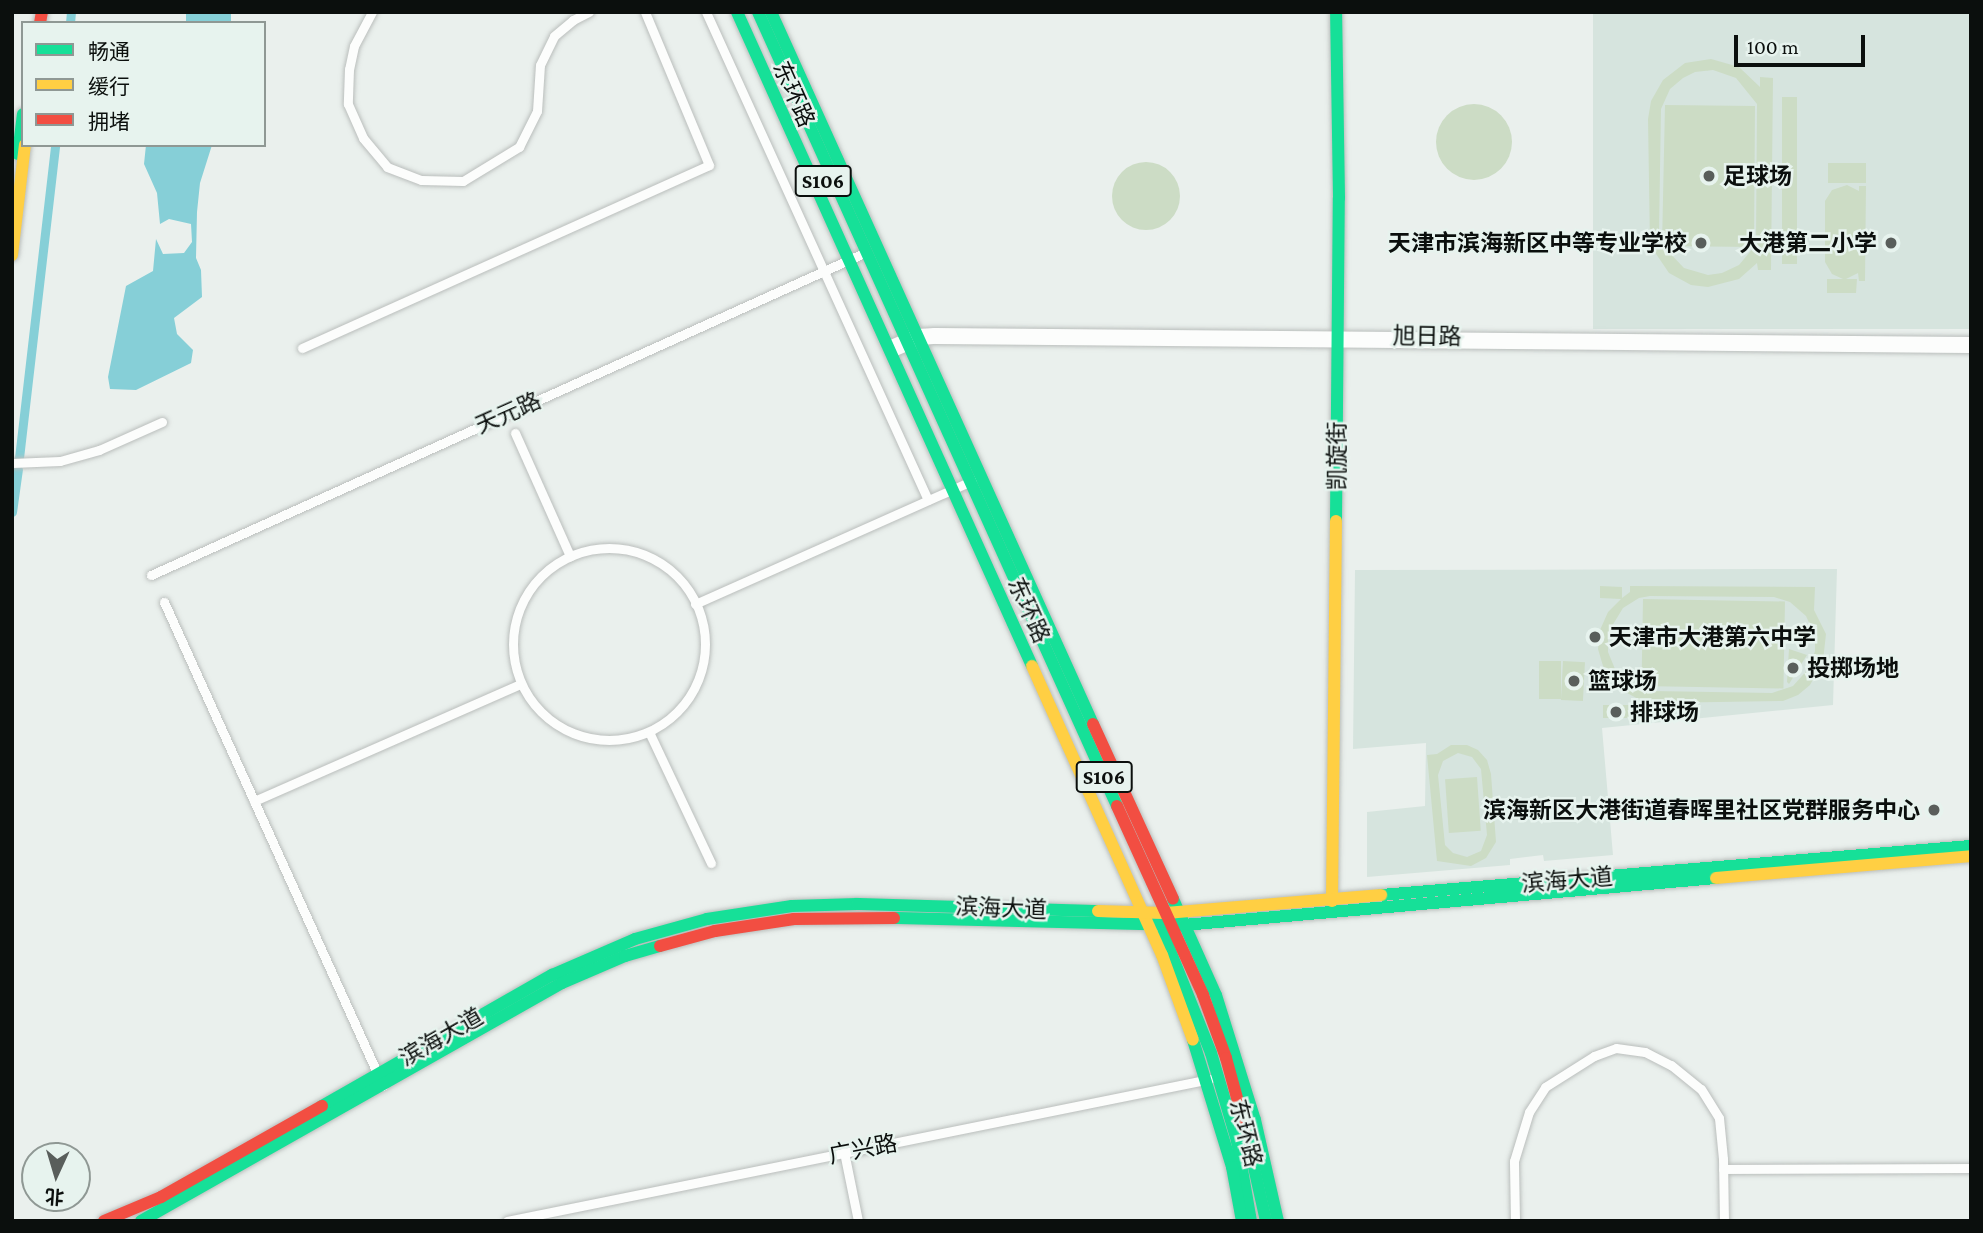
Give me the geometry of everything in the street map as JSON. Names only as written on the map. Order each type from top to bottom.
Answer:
[{"type":"main road","points":[[737,12],[857,256],[903,343]]},
{"type":"main road","name":"东环路","points":[[746,12],[857,256],[903,343],[1226,1058],[1249,1139],[1266,1221]]},
{"type":"main road","name":"东环路","points":[[758,12],[857,256]]},
{"type":"main road","points":[[771,12],[903,343],[966,484],[1163,919],[1231,1035],[1255,1120],[1278,1221]]},
{"type":"main road","name":"凯旋街","points":[[1336,12],[1341,339]]},
{"type":"main road","name":"凯旋街","points":[[1336,900],[1343,12]]},
{"type":"main road","points":[[12,198],[21,129]]},
{"type":"main road","points":[[12,255],[26,147]]},
{"type":"main road","name":"滨海大道","points":[[1163,919],[1336,900],[1971,846]]},
{"type":"main road","name":"滨海大道","points":[[141,1221],[167,1209],[525,989],[582,960],[647,935],[717,917],[792,906],[857,904],[1163,919],[1971,856]]},
{"type":"main road","name":"东环路","points":[[1163,919],[1195,1006],[1213,1078],[1237,1142],[1251,1221]]},
{"type":"main road","points":[[1213,1078],[1242,1221]]},
{"type":"main road","name":"滨海大道","points":[[104,1221],[161,1197],[380,1080]]},
{"type":"street","points":[[372,12],[354,46],[348,69],[348,104],[363,138],[387,167],[421,180],[463,181],[519,147],[537,111],[540,65],[554,36],[573,20],[589,12]]},
{"type":"street","points":[[302,348],[709,165],[645,12]]},
{"type":"street","points":[[706,12],[928,500]]},
{"type":"street","name":"天元路","points":[[150,575],[857,256]]},
{"type":"street","name":"旭日路","points":[[903,343],[1341,339],[1971,341]]},
{"type":"street","name":"旭日路","points":[[1341,339],[1971,348]]},
{"type":"street","points":[[12,463],[60,461],[99,450],[162,422]]},
{"type":"street","points":[[514,433],[570,556]]},
{"type":"street","points":[[695,604],[966,484]]},
{"type":"street","points":[[602,548],[636,552],[666,566],[689,590],[695,604],[703,621],[705,654],[696,686],[677,713],[649,732],[620,740],[589,739],[561,728],[537,709],[520,684],[512,654],[514,624],[531,588],[544,572],[570,556],[602,548]]},
{"type":"street","points":[[164,602],[380,1080]]},
{"type":"street","points":[[254,802],[520,684]]},
{"type":"street","points":[[649,732],[711,863]]},
{"type":"street","points":[[1515,1221],[1514,1161],[1529,1112],[1545,1087],[1594,1056],[1616,1048],[1644,1052],[1671,1065],[1701,1089],[1719,1118],[1724,1221]]},
{"type":"street","name":"广兴路","points":[[507,1221],[1213,1078]]},
{"type":"street","points":[[844,1152],[858,1221]]},
{"type":"street","points":[[1723,1169],[1971,1168]]},
{"type":"shaded area","name":"天津市滨海新区中等专业学校","points":[[1593,12],[1971,12],[1971,329],[1593,329]]},
{"type":"shaded area","name":"天津市大港第六中学","points":[[1837,569],[1833,705],[1602,728],[1613,855],[1544,861],[1543,855],[1510,859],[1510,865],[1367,877],[1367,812],[1425,806],[1426,743],[1353,749],[1355,570]]},
{"type":"green space","name":"足球场","points":[[1711,59],[1739,67],[1760,87],[1760,77],[1773,78],[1771,270],[1758,270],[1757,263],[1739,279],[1708,287],[1691,285],[1669,273],[1650,245],[1648,119],[1651,101],[1663,80],[1685,63]],"holes":[[[1713,70],[1736,78],[1757,104],[1756,244],[1754,246],[1755,106],[1665,105],[1662,245],[1659,232],[1661,109],[1670,89],[1683,78],[1695,72]],[[1663,246],[1753,247],[1754,247],[1739,265],[1722,273],[1708,275],[1684,268]]]},
{"type":"green space","points":[[1782,97],[1797,97],[1797,264],[1782,264]]},
{"type":"green space","points":[[1467,104],[1481,104],[1495,110],[1506,121],[1512,142],[1509,157],[1501,169],[1481,180],[1467,180],[1453,174],[1442,163],[1436,149],[1436,135],[1442,121],[1453,110]]},
{"type":"green space","points":[[1139,162],[1153,162],[1165,167],[1175,177],[1180,196],[1175,215],[1165,225],[1153,230],[1139,230],[1127,225],[1117,215],[1112,203],[1112,189],[1117,177],[1127,167]]},
{"type":"green space","points":[[1828,163],[1866,163],[1866,183],[1828,183]]},
{"type":"green space","points":[[1847,185],[1859,191],[1859,186],[1866,186],[1865,281],[1859,281],[1858,273],[1846,279],[1857,279],[1856,293],[1827,293],[1827,279],[1843,279],[1832,274],[1825,262],[1825,201],[1832,190]]},
{"type":"green space","points":[[1600,586],[1622,587],[1622,598],[1630,592],[1630,586],[1815,587],[1814,610],[1826,634],[1823,661],[1810,685],[1798,695],[1783,701],[1657,703],[1640,700],[1616,687],[1603,666],[1598,649],[1600,630],[1608,612],[1621,599],[1600,598]],"holes":[[[1774,597],[1790,602],[1806,616],[1815,636],[1815,651],[1810,667],[1793,686],[1772,693],[1652,691],[1634,687],[1615,669],[1608,652],[1612,626],[1623,608],[1639,598]]]},
{"type":"green space","points":[[1643,599],[1785,601],[1783,688],[1641,686]]},
{"type":"green space","name":"投掷场地","points":[[1789,649],[1807,655],[1789,684],[1787,682]]},
{"type":"green space","name":"篮球场","points":[[1539,661],[1561,661],[1561,699],[1539,699]]},
{"type":"green space","name":"篮球场","points":[[1563,661],[1585,662],[1583,701],[1561,700]]},
{"type":"green space","name":"排球场","points":[[1603,705],[1629,705],[1629,718],[1603,718]]},
{"type":"green space","points":[[1451,745],[1467,745],[1478,750],[1487,760],[1491,774],[1496,842],[1486,858],[1471,866],[1437,861],[1427,755],[1437,754]],"holes":[[[1458,753],[1472,757],[1481,769],[1487,835],[1481,851],[1467,857],[1453,853],[1445,845],[1438,775],[1443,761]]]},
{"type":"green space","points":[[1477,777],[1481,831],[1449,833],[1445,779]]},
{"type":"water","points":[[186,12],[231,12],[231,21],[186,21]]},
{"type":"water","points":[[146,147],[211,147],[200,183],[197,212],[196,258],[201,270],[202,297],[174,318],[177,334],[193,350],[191,363],[136,390],[110,389],[108,377],[126,286],[153,271],[156,239],[163,254],[184,253],[192,242],[191,224],[169,219],[160,224],[157,193],[144,164]]},
{"type":"waterway","points":[[70,21],[71,12]]},
{"type":"waterway","points":[[19,458],[55,147]]},
{"type":"waterway","points":[[12,512],[18,469]]},
{"type":"traffic: fast","points":[[737,12],[1032,666]]},
{"type":"traffic: fast","points":[[758,12],[1117,806]]},
{"type":"traffic: fast","points":[[771,12],[1093,724]]},
{"type":"traffic: fast","points":[[1336,12],[1339,198],[1336,521]]},
{"type":"traffic: fast","points":[[18,154],[21,130]]},
{"type":"traffic: fast","points":[[1381,895],[1971,846]]},
{"type":"traffic: fast","points":[[894,918],[1184,925],[1716,878]]},
{"type":"traffic: fast","points":[[1173,899],[1216,995],[1255,1120],[1278,1221]]},
{"type":"traffic: fast","points":[[322,1106],[552,975],[635,939],[707,919],[792,906],[857,904],[1098,911]]},
{"type":"traffic: fast","points":[[1163,933],[1211,1053],[1237,1141],[1251,1221]]},
{"type":"traffic: fast","points":[[141,1221],[562,983],[625,956],[660,946]]},
{"type":"traffic: fast","points":[[1193,1040],[1232,1167],[1242,1221]]},
{"type":"traffic: fast","points":[[1245,1127],[1266,1221]]},
{"type":"traffic: slow","points":[[12,255],[25,147]]},
{"type":"traffic: slow","points":[[1332,901],[1336,521]]},
{"type":"traffic: slow","points":[[1032,666],[1162,955],[1193,1040]]},
{"type":"traffic: slow","points":[[1716,878],[1971,856]]},
{"type":"traffic: slow","points":[[1098,911],[1166,913],[1381,895]]},
{"type":"traffic: jam","points":[[40,21],[42,12]]},
{"type":"traffic: jam","points":[[1093,724],[1173,899]]},
{"type":"traffic: jam","points":[[1117,806],[1203,995],[1226,1058],[1245,1127]]},
{"type":"traffic: jam","points":[[660,946],[715,931],[794,919],[894,918]]},
{"type":"traffic: jam","points":[[104,1221],[161,1197],[322,1106]]},
{"type":"place","name":"足球场","points":[[1709,176]]},
{"type":"place","name":"天津市滨海新区中等专业学校","points":[[1701,243]]},
{"type":"place","name":"大港第二小学","points":[[1891,243]]},
{"type":"place","name":"天津市大港第六中学","points":[[1595,637]]},
{"type":"place","name":"投掷场地","points":[[1793,668]]},
{"type":"place","name":"篮球场","points":[[1574,681]]},
{"type":"place","name":"排球场","points":[[1616,712]]},
{"type":"place","name":"滨海新区大港街道春晖里社区党群服务中心","points":[[1934,810]]}]
